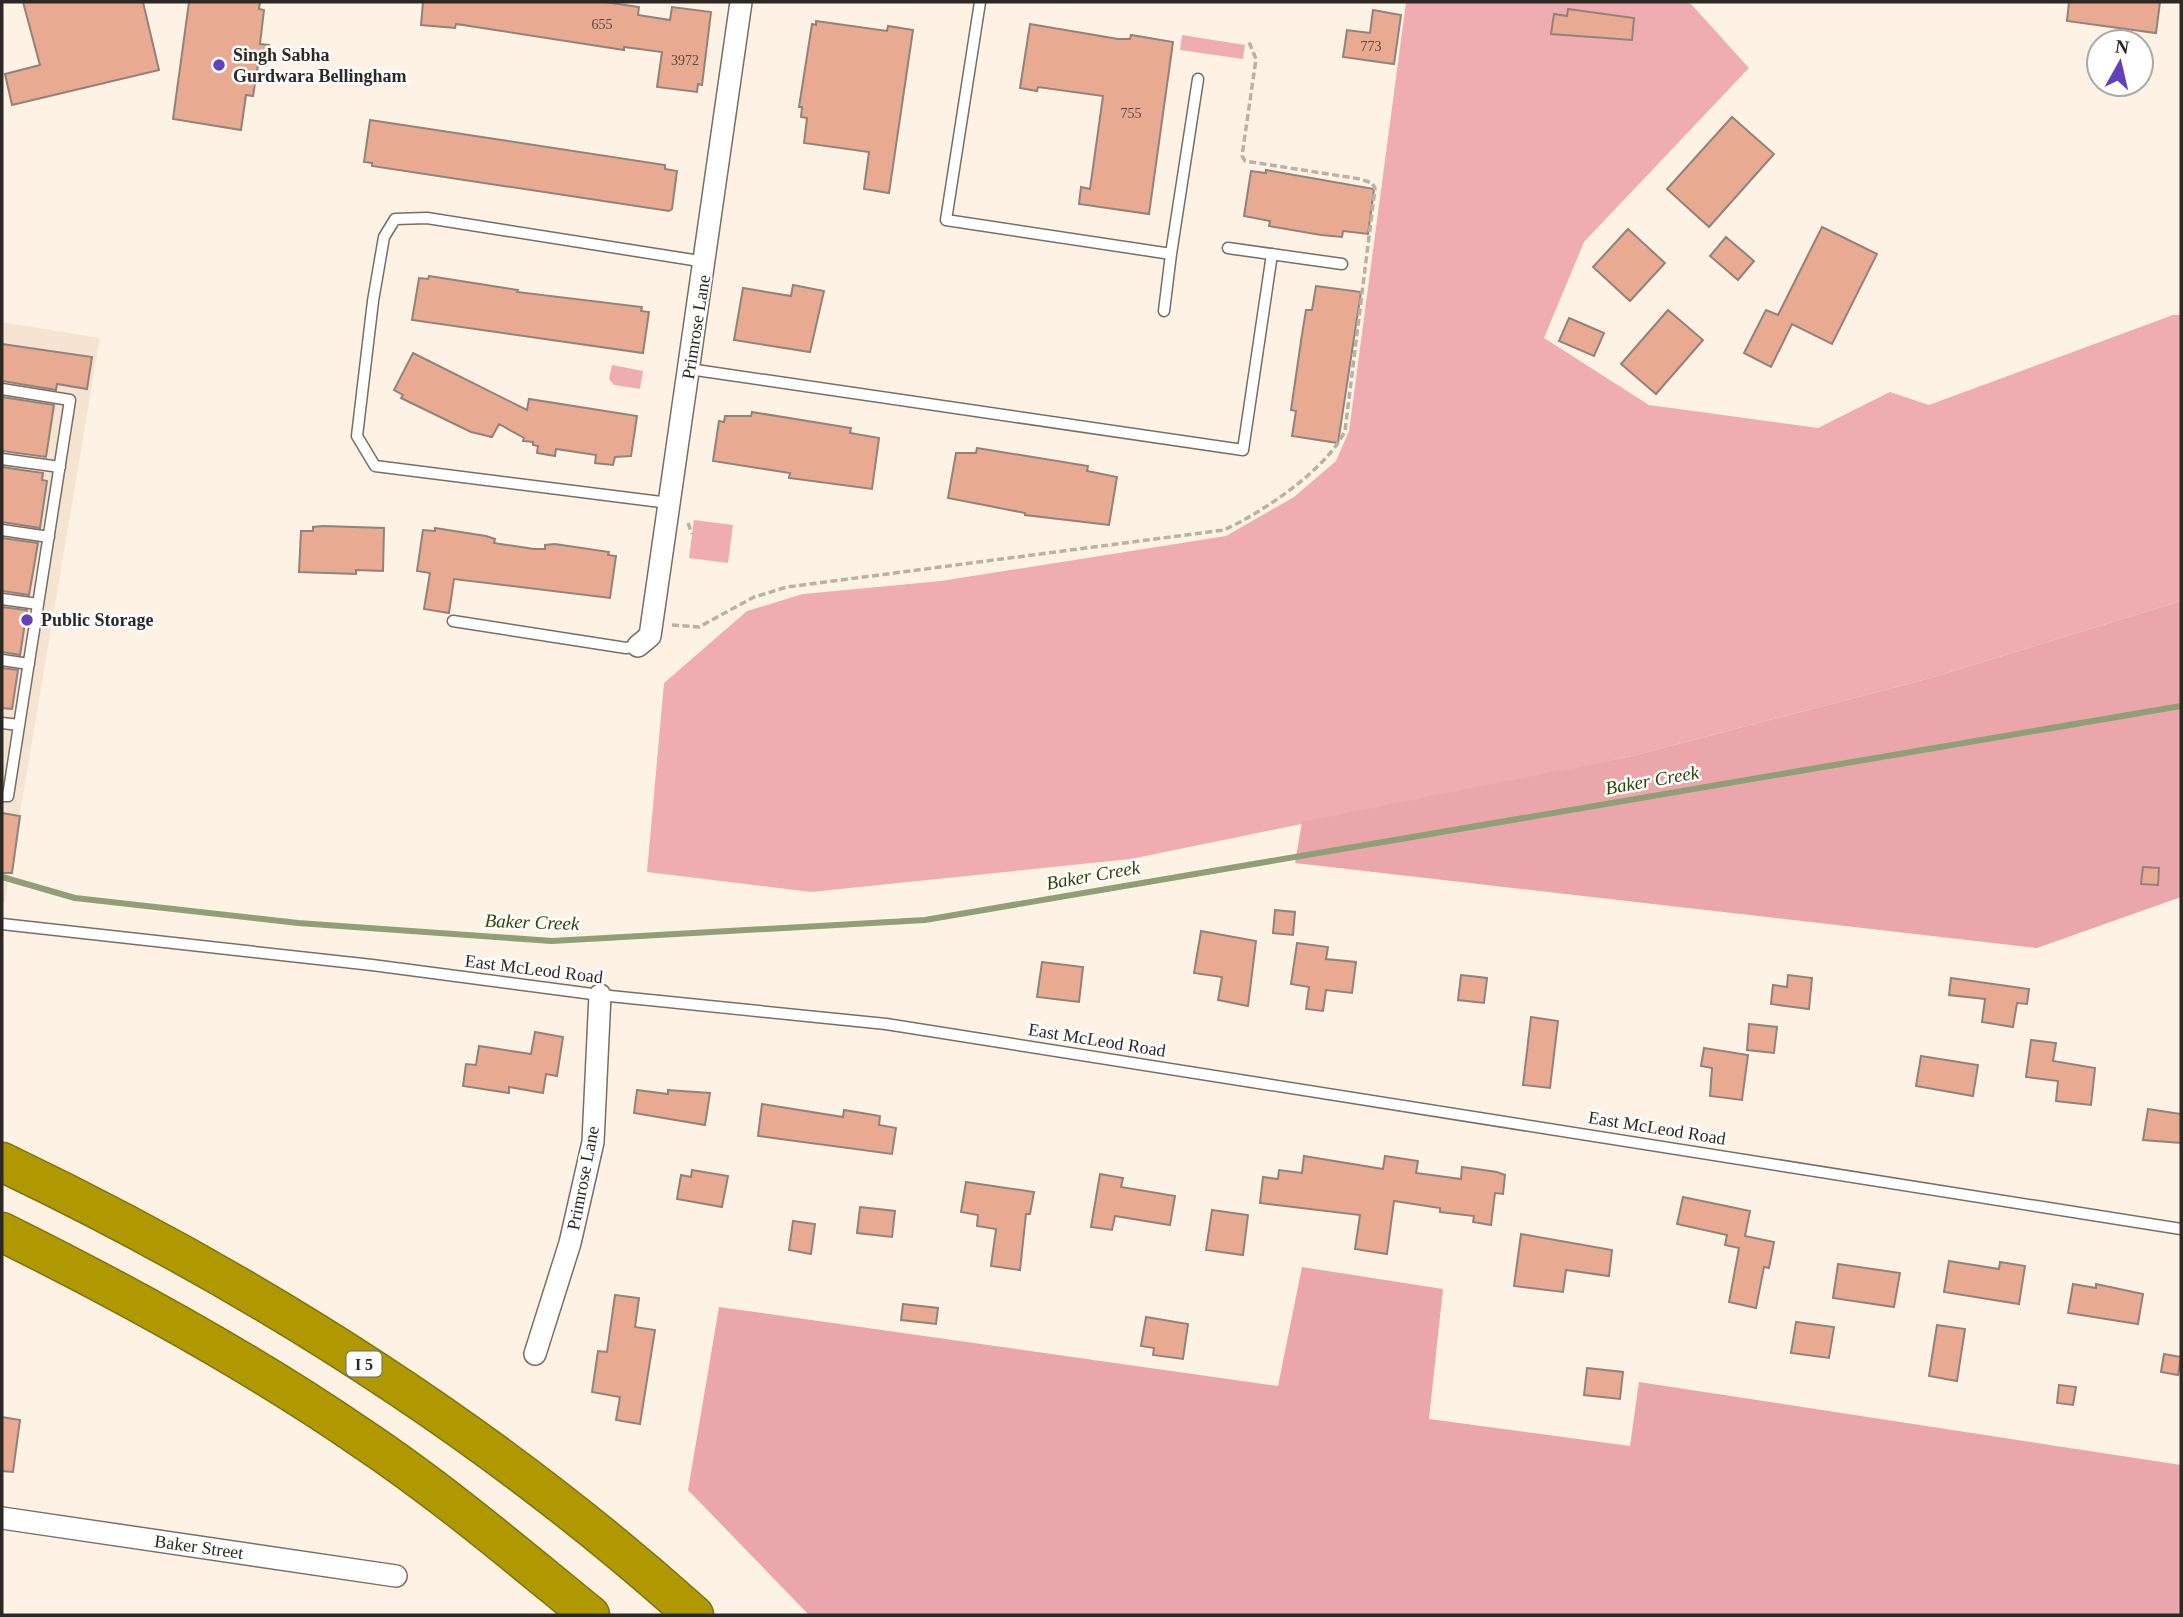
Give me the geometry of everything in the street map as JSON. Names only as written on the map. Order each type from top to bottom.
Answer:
[{"type":"highway","name":"I 5","points":[[2,1162],[240,1287],[367,1366],[558,1502],[694,1615]]},
{"type":"highway","points":[[2,1232],[136,1301],[286,1388],[433,1489],[590,1615]]},
{"type":"street","name":"Primrose Lane","points":[[638,646],[650,636],[706,262],[741,2]]},
{"type":"street","name":"Primrose Lane","points":[[535,1354],[570,1243],[593,1142],[600,995]]},
{"type":"street","name":"Baker Street","points":[[2,1518],[396,1576]]},
{"type":"lane","points":[[980,2],[947,220],[1171,254]]},
{"type":"lane","points":[[1164,311],[1198,79]]},
{"type":"lane","points":[[669,503],[375,466],[357,436],[373,302],[384,237],[395,219],[426,218],[706,262]]},
{"type":"lane","points":[[1228,248],[1342,264]]},
{"type":"lane","points":[[689,369],[1242,450],[1272,254]]},
{"type":"lane","points":[[2,389],[70,400],[8,796],[2,796]]},
{"type":"lane","points":[[2,459],[60,467]]},
{"type":"lane","points":[[2,530],[49,537]]},
{"type":"lane","points":[[2,599],[38,604]]},
{"type":"lane","points":[[453,621],[626,648],[638,646]]},
{"type":"lane","points":[[2,660],[29,664]]},
{"type":"lane","points":[[2,723],[19,726]]},
{"type":"lane","name":"East McLeod Road","points":[[2,924],[372,965],[600,995],[886,1024],[2181,1228]]},
{"type":"shaded area","points":[[1406,2],[1683,2],[1691,4],[1749,68],[1584,242],[1544,338],[1649,405],[1818,428],[1890,392],[1929,405],[2173,315],[2181,315],[2181,601],[1927,679],[1632,756],[1131,859],[811,892],[647,872],[664,683],[747,611],[803,594],[941,581],[1226,536],[1294,497],[1336,461],[1349,431]]},
{"type":"shaded area","points":[[1182,35],[1245,45],[1243,59],[1180,50]]},
{"type":"shaded area","name":"Public Storage","points":[[2,322],[100,338],[5,902],[2,902]]},
{"type":"shaded area","points":[[612,365],[643,371],[640,389],[614,385],[609,379]]},
{"type":"shaded area","points":[[694,520],[733,525],[728,563],[689,558]]},
{"type":"shaded area","points":[[2181,601],[2181,897],[2037,948],[1295,863],[1302,822],[1632,756],[1927,679]]},
{"type":"shaded area","points":[[1302,1267],[1443,1289],[1429,1419],[1630,1446],[1639,1382],[2181,1465],[2181,1615],[809,1615],[688,1490],[719,1307],[1278,1386]]},
{"type":"building","points":[[23,2],[143,2],[159,70],[12,105],[5,74],[40,65]]},
{"type":"building","name":"Singh Sabha Gurdwara Bellingham","points":[[189,2],[260,2],[259,9],[264,10],[260,44],[269,45],[266,66],[258,65],[253,96],[246,95],[241,130],[173,119]]},
{"type":"building","points":[[423,2],[605,2],[639,7],[638,15],[670,20],[672,7],[711,12],[702,85],[698,84],[697,92],[657,87],[662,52],[624,47],[624,50],[456,24],[455,28],[421,25]]},
{"type":"building","points":[[2069,2],[2160,2],[2156,33],[2155,28],[2119,28],[2067,21]]},
{"type":"building","points":[[1568,9],[1634,18],[1632,40],[1551,34],[1554,14],[1567,16]]},
{"type":"building","points":[[1373,10],[1401,15],[1394,64],[1343,57],[1347,30],[1370,33]]},
{"type":"building","points":[[816,21],[887,31],[888,26],[913,30],[889,193],[864,189],[869,152],[804,143],[807,118],[801,117],[802,107],[799,107],[812,24],[816,25]]},
{"type":"building","points":[[1030,24],[1118,39],[1130,39],[1131,35],[1173,42],[1149,214],[1079,204],[1081,187],[1090,189],[1103,96],[1038,87],[1037,91],[1020,88]]},
{"type":"building","points":[[1732,117],[1774,154],[1709,227],[1667,189]]},
{"type":"building","points":[[370,120],[665,165],[665,169],[677,171],[672,209],[669,211],[372,166],[372,163],[364,162]]},
{"type":"building","points":[[1266,170],[1374,189],[1368,234],[1343,231],[1342,237],[1321,235],[1269,226],[1270,221],[1244,216],[1251,171],[1266,173]]},
{"type":"building","points":[[1822,227],[1877,254],[1832,344],[1792,324],[1771,367],[1744,353],[1766,310],[1778,315]]},
{"type":"building","points":[[1628,229],[1665,263],[1630,301],[1593,267]]},
{"type":"building","points":[[1726,237],[1754,261],[1738,280],[1710,256]]},
{"type":"building","points":[[429,276],[518,290],[517,292],[642,307],[641,311],[649,312],[643,353],[412,320],[419,278],[428,279]]},
{"type":"building","points":[[793,285],[824,291],[810,352],[734,340],[743,288],[791,296]]},
{"type":"building","points":[[1316,286],[1361,292],[1338,443],[1292,436],[1296,411],[1291,410],[1301,341],[1306,310],[1312,310]]},
{"type":"building","points":[[1668,310],[1703,340],[1656,394],[1621,364]]},
{"type":"building","points":[[1569,318],[1604,333],[1594,356],[1559,341]]},
{"type":"building","points":[[2,344],[92,357],[87,389],[57,384],[56,390],[2,381]]},
{"type":"building","points":[[413,353],[527,410],[529,399],[637,416],[631,456],[615,457],[613,465],[595,463],[596,455],[556,449],[555,456],[537,453],[538,446],[533,445],[533,442],[523,441],[524,438],[499,424],[492,437],[471,432],[401,398],[403,395],[394,390]]},
{"type":"building","points":[[2,397],[54,405],[46,457],[2,451]]},
{"type":"building","points":[[752,412],[851,428],[850,433],[879,438],[872,489],[789,478],[790,473],[713,461],[719,421],[724,422],[725,416],[751,416]]},
{"type":"building","points":[[977,448],[1088,466],[1087,471],[1117,477],[1109,525],[1025,515],[948,498],[956,453],[976,453]]},
{"type":"building","points":[[2,467],[43,473],[42,480],[47,481],[40,528],[2,522]]},
{"type":"building","points":[[313,527],[384,528],[383,571],[356,570],[356,574],[299,572],[301,531],[313,531]]},
{"type":"building","points":[[435,528],[486,536],[495,539],[494,543],[534,549],[545,549],[545,545],[555,544],[609,552],[608,555],[616,556],[610,598],[454,579],[449,613],[424,609],[430,573],[417,571],[423,530],[435,531]]},
{"type":"building","points":[[2,538],[38,543],[29,595],[2,591]]},
{"type":"building","points":[[2,607],[27,610],[20,655],[2,652]]},
{"type":"building","points":[[2,668],[18,670],[12,709],[2,708]]},
{"type":"building","points":[[2,813],[20,816],[12,873],[2,873]]},
{"type":"building","points":[[2143,867],[2159,868],[2158,885],[2141,884]]},
{"type":"building","points":[[1275,910],[1295,912],[1293,935],[1273,933]]},
{"type":"building","points":[[1201,931],[1256,941],[1248,1006],[1218,1000],[1222,977],[1194,973]]},
{"type":"building","points":[[1297,943],[1328,947],[1326,959],[1356,962],[1352,993],[1326,990],[1323,1011],[1306,1009],[1309,987],[1291,984]]},
{"type":"building","points":[[1042,962],[1083,967],[1079,1002],[1037,997]]},
{"type":"building","points":[[1461,975],[1487,978],[1484,1003],[1458,1000]]},
{"type":"building","points":[[1788,975],[1812,978],[1809,1009],[1771,1004],[1773,985],[1787,987]]},
{"type":"building","points":[[1951,978],[2029,989],[2027,1004],[2017,1003],[2013,1027],[1982,1022],[1985,999],[1949,995]]},
{"type":"building","points":[[1531,1017],[1558,1021],[1550,1088],[1523,1085]]},
{"type":"building","points":[[1749,1024],[1777,1027],[1774,1053],[1747,1050]]},
{"type":"building","points":[[535,1032],[563,1037],[557,1076],[546,1074],[543,1093],[509,1087],[509,1093],[463,1086],[466,1064],[476,1065],[479,1046],[531,1054]]},
{"type":"building","points":[[2031,1040],[2056,1043],[2053,1061],[2095,1068],[2091,1105],[2056,1101],[2058,1081],[2026,1077]]},
{"type":"building","points":[[1704,1048],[1748,1055],[1742,1100],[1710,1096],[1712,1068],[1701,1066]]},
{"type":"building","points":[[1921,1056],[1978,1065],[1973,1096],[1916,1086]]},
{"type":"building","points":[[637,1090],[668,1094],[668,1090],[710,1093],[705,1125],[634,1113]]},
{"type":"building","points":[[762,1104],[843,1117],[844,1110],[880,1116],[879,1125],[896,1128],[892,1154],[758,1136]]},
{"type":"building","points":[[2148,1109],[2181,1114],[2181,1143],[2143,1140]]},
{"type":"building","points":[[1304,1156],[1383,1169],[1385,1156],[1418,1161],[1416,1173],[1461,1179],[1462,1167],[1497,1172],[1505,1175],[1503,1194],[1495,1193],[1491,1225],[1473,1222],[1474,1216],[1440,1212],[1440,1208],[1394,1201],[1387,1254],[1355,1249],[1360,1215],[1260,1203],[1263,1177],[1278,1179],[1279,1170],[1302,1173]]},
{"type":"building","points":[[692,1170],[728,1176],[722,1207],[677,1199],[681,1175],[691,1177]]},
{"type":"building","points":[[1100,1174],[1123,1178],[1121,1187],[1175,1196],[1170,1225],[1115,1216],[1112,1230],[1091,1227]]},
{"type":"building","points":[[966,1182],[1034,1192],[1030,1214],[1026,1214],[1020,1270],[991,1266],[996,1229],[977,1226],[978,1215],[961,1212]]},
{"type":"building","points":[[1683,1197],[1750,1211],[1745,1236],[1774,1242],[1769,1268],[1764,1267],[1756,1308],[1729,1302],[1739,1248],[1725,1245],[1727,1235],[1677,1224]]},
{"type":"building","points":[[860,1207],[895,1211],[892,1237],[857,1233]]},
{"type":"building","points":[[1212,1210],[1248,1215],[1243,1255],[1206,1250]]},
{"type":"building","points":[[793,1221],[815,1224],[811,1254],[789,1250]]},
{"type":"building","points":[[1521,1234],[1612,1250],[1609,1276],[1566,1270],[1563,1292],[1514,1286]]},
{"type":"building","points":[[1949,1261],[1999,1269],[2000,1262],[2025,1266],[2019,1304],[1944,1292]]},
{"type":"building","points":[[1838,1264],[1900,1273],[1894,1307],[1833,1298]]},
{"type":"building","points":[[2073,1284],[2096,1288],[2096,1284],[2143,1294],[2138,1324],[2068,1313]]},
{"type":"building","points":[[615,1295],[639,1298],[635,1327],[655,1330],[640,1424],[616,1420],[620,1397],[592,1392],[598,1351],[607,1352]]},
{"type":"building","points":[[903,1304],[938,1308],[936,1324],[901,1320]]},
{"type":"building","points":[[1146,1317],[1188,1324],[1183,1359],[1153,1355],[1154,1348],[1141,1346]]},
{"type":"building","points":[[1796,1322],[1834,1327],[1829,1358],[1791,1353]]},
{"type":"building","points":[[1937,1325],[1965,1329],[1957,1381],[1929,1376]]},
{"type":"building","points":[[2164,1354],[2181,1357],[2178,1375],[2161,1372]]},
{"type":"building","points":[[1587,1368],[1623,1372],[1620,1399],[1584,1395]]},
{"type":"building","points":[[2059,1385],[2076,1387],[2073,1405],[2057,1403]]},
{"type":"building","points":[[2,1417],[20,1420],[13,1472],[2,1471]]},
{"type":"waterway","name":"Baker Creek","points":[[2,877],[75,898],[298,923],[552,941],[925,920],[2181,706]]},
{"type":"place","name":"Singh Sabha Gurdwara Bellingham","points":[[219,65]]},
{"type":"place","name":"Public Storage","points":[[27,620]]}]
